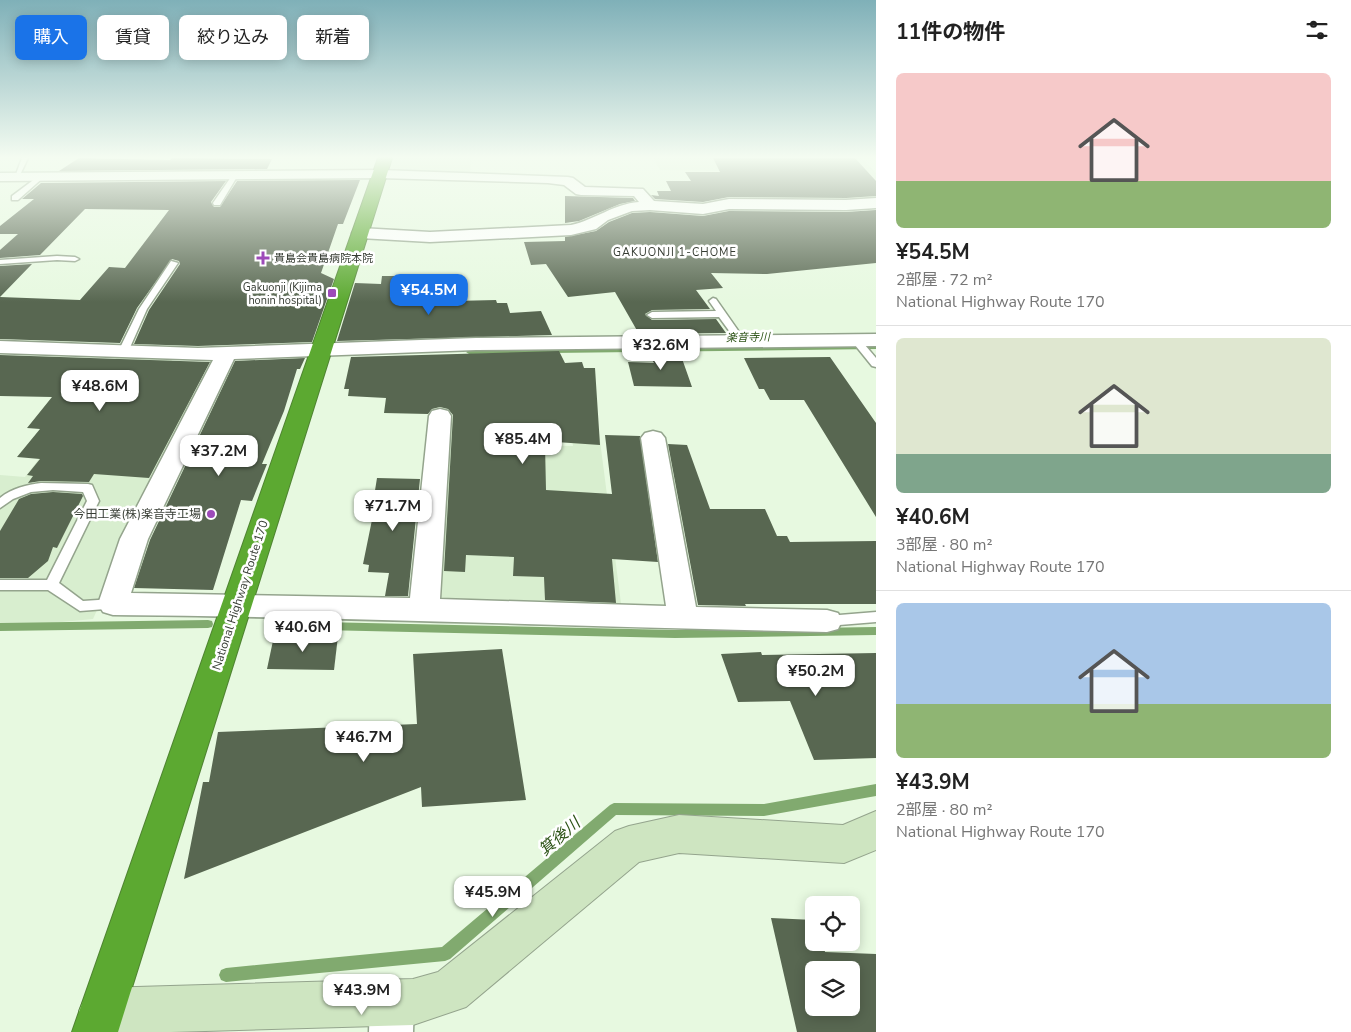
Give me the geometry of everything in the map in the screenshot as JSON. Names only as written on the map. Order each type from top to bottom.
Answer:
[{"type":"highway","name":"National Highway Route 170","points":[[98,1022],[369,206]]},
{"type":"street","points":[[360,233],[430,237],[571,230],[590,226],[603,217],[629,206]]},
{"type":"street","points":[[665,206],[703,209],[718,206]]},
{"type":"street","points":[[0,347],[123,352],[227,353],[476,344],[741,341],[865,345]]},
{"type":"street","points":[[227,353],[134,539],[113,604],[236,604],[682,619],[826,621]]},
{"type":"street","points":[[424,611],[440,416]]},
{"type":"street","points":[[653,438],[682,619]]},
{"type":"street","points":[[98,1022],[392,1017],[413,1002],[450,991],[629,845],[679,834],[844,844],[876,830]]},
{"type":"lane","points":[[0,262],[75,259]]},
{"type":"lane","points":[[123,352],[143,309],[174,263]]},
{"type":"lane","points":[[713,300],[741,341]]},
{"type":"lane","points":[[652,315],[722,314]]},
{"type":"lane","points":[[865,345],[876,364]]},
{"type":"lane","points":[[0,504],[7,496],[38,486],[88,488],[93,501],[51,585]]},
{"type":"lane","points":[[0,585],[51,585],[80,606],[113,604]]},
{"type":"lane","points":[[826,621],[876,617]]},
{"type":"shaded area","points":[[117,357],[174,357],[153,390],[201,395],[156,479],[93,619],[0,628],[0,475],[25,477]]},
{"type":"shaded area","points":[[448,418],[503,421],[503,445],[573,446],[571,431],[599,433],[622,611],[428,606]]},
{"type":"building","points":[[25,206],[350,206],[343,224],[338,224],[321,273],[334,279],[312,342],[198,346],[134,344],[149,310],[180,264],[179,261],[172,259],[137,308],[120,343],[0,339],[0,297],[80,300],[109,267],[125,268],[169,210],[85,209],[40,255],[0,258],[0,250],[18,234],[0,234],[0,226]]},
{"type":"building","points":[[565,206],[615,206],[579,221],[565,223]]},
{"type":"building","points":[[876,210],[876,263],[767,274],[711,273],[723,288],[696,290],[710,309],[652,310],[645,314],[652,320],[716,319],[726,333],[639,334],[615,292],[568,297],[546,264],[531,265],[524,242],[565,241],[565,237],[596,231],[609,222],[632,213],[650,212],[703,216],[729,211],[846,212]]},
{"type":"building","points":[[32,264],[0,297],[0,266]]},
{"type":"building","points":[[382,276],[412,276],[411,302],[496,300],[497,303],[507,303],[510,313],[541,311],[552,335],[337,341],[355,283],[381,284]]},
{"type":"building","points":[[647,350],[679,350],[692,387],[634,386],[628,362],[654,363]]},
{"type":"building","points":[[559,351],[565,363],[582,362],[584,368],[595,368],[600,445],[556,442],[556,446],[545,445],[546,490],[612,494],[605,435],[640,436],[658,562],[612,559],[616,603],[545,600],[544,577],[513,576],[514,557],[466,555],[465,572],[444,571],[453,415],[448,409],[440,407],[432,409],[428,414],[384,413],[386,398],[348,396],[349,389],[344,389],[351,357]]},
{"type":"building","points":[[0,355],[210,362],[149,478],[94,474],[89,482],[41,481],[28,483],[33,476],[27,475],[40,459],[17,457],[40,429],[27,428],[52,397],[0,396]]},
{"type":"building","points":[[830,357],[876,423],[876,517],[804,400],[770,400],[764,389],[759,389],[744,358]]},
{"type":"building","points":[[305,358],[300,369],[297,369],[284,411],[262,464],[267,464],[252,501],[241,500],[213,590],[134,588],[150,540],[235,361]]},
{"type":"building","points":[[668,444],[687,445],[710,509],[765,509],[777,536],[787,536],[790,542],[876,541],[876,604],[698,605]]},
{"type":"building","points":[[377,478],[420,479],[408,596],[385,596],[389,573],[368,572],[369,565],[363,564],[374,510],[372,509]]},
{"type":"building","points":[[53,492],[82,494],[83,496],[57,548],[53,547],[48,561],[28,578],[0,578],[0,531],[19,499],[31,494]]},
{"type":"building","points":[[274,636],[338,636],[334,670],[267,669]]},
{"type":"building","points":[[502,649],[526,800],[422,807],[421,787],[184,879],[203,782],[209,782],[218,732],[417,724],[413,654]]},
{"type":"building","points":[[761,652],[762,655],[876,653],[876,758],[814,760],[790,701],[738,702],[721,654]]},
{"type":"building","points":[[771,918],[805,920],[805,951],[876,954],[876,1032],[797,1032]]},
{"type":"waterway","name":"楽音寺川","points":[[469,352],[876,347]]},
{"type":"waterway","points":[[0,627],[208,624]]},
{"type":"waterway","points":[[277,625],[675,634],[876,631]]},
{"type":"waterway","name":"箕後川","points":[[226,975],[445,954],[614,809],[764,810],[876,790]]},
{"type":"place","name":"貴島会貴島病院本院","points":[[263,258]]},
{"type":"place","name":"Gakuonji (Kijima honin hospital)","points":[[332,293]]},
{"type":"place","name":"今田工業(株)楽音寺工場","points":[[211,514]]},
{"type":"district","name":"GAKUONJI 1-CHOME","points":[[675,252]]}]
